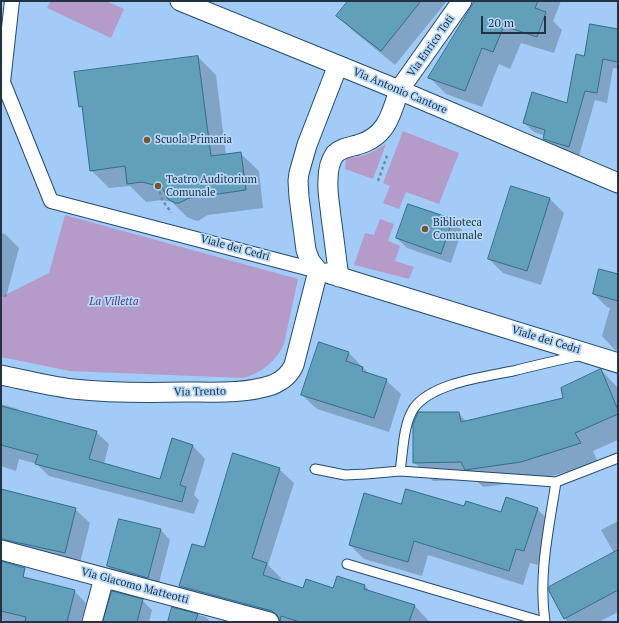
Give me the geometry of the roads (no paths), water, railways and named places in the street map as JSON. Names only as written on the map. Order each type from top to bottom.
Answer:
[{"type":"street","name":"Viale dei Cedri","points":[[12,1],[3,82],[51,201],[318,271],[590,353],[618,363]]},
{"type":"street","name":"Via Antonio Cantore","points":[[180,1],[399,90],[618,183]]},
{"type":"street","name":"Via Enrico Toti","points":[[339,277],[328,189],[330,166],[335,155],[342,149],[370,140],[380,132],[387,123],[399,90],[462,1]]},
{"type":"street","points":[[318,271],[310,261],[306,250],[298,181],[307,145],[338,65]]},
{"type":"street","name":"Via Trento","points":[[1,375],[72,389],[122,392],[231,392],[259,388],[273,384],[280,381],[288,374],[294,365],[318,271]]},
{"type":"street","name":"Via Giacomo Matteotti","points":[[1,550],[269,622]]},
{"type":"street","points":[[92,622],[104,578]]},
{"type":"lane","points":[[400,471],[406,428],[414,409],[427,396],[461,383],[590,353]]},
{"type":"lane","points":[[316,469],[345,475],[400,471],[556,482],[618,458]]},
{"type":"lane","points":[[347,564],[544,622],[542,587],[543,562],[556,482]]},
{"type":"place","name":"Scuola Primaria","points":[[147,140]]},
{"type":"place","name":"Teatro Auditorium Comunale","points":[[158,186]]},
{"type":"place","name":"Biblioteca Comunale","points":[[425,229]]},
{"type":"park label","name":"La Villetta","points":[[114,302]]}]
